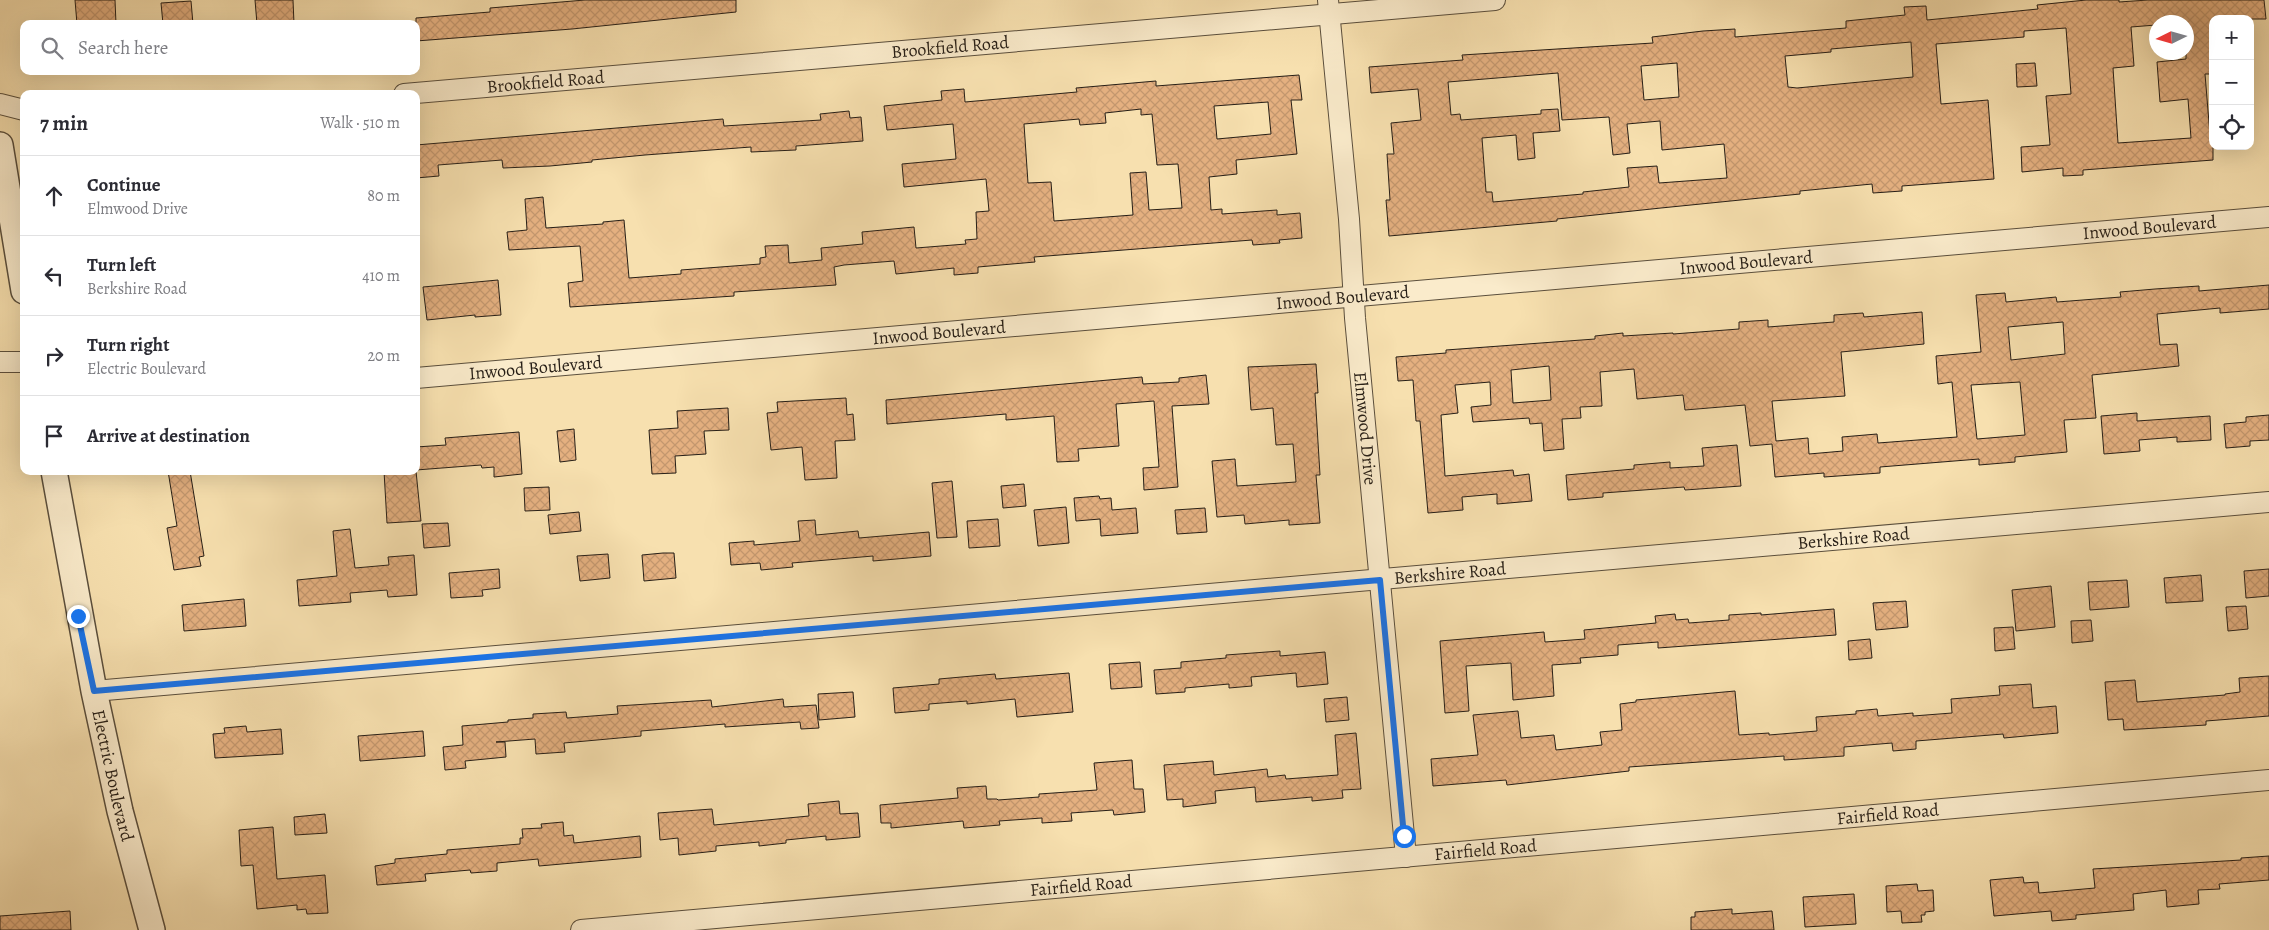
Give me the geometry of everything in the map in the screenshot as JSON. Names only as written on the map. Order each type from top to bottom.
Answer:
[{"type":"street","name":"Brookfield Road","points":[[420,92],[1329,7],[1494,0]]},
{"type":"street","name":"Elmwood Drive","points":[[1329,7],[1349,219],[1353,295],[1406,857]]},
{"type":"street","points":[[0,104],[20,109]]},
{"type":"street","points":[[0,144],[20,267]]},
{"type":"street","name":"Inwood Boulevard","points":[[420,378],[1353,295],[2269,217]]},
{"type":"street","points":[[0,362],[20,362]]},
{"type":"street","name":"Electric Boulevard","points":[[55,475],[94,691],[120,811],[152,930]]},
{"type":"street","name":"Berkshire Road","points":[[94,691],[2269,502]]},
{"type":"street","name":"Fairfield Road","points":[[581,930],[2269,780]]},
{"type":"building","points":[[75,0],[115,0],[116,20],[77,20]]},
{"type":"building","points":[[255,0],[293,0],[294,20],[257,20]]},
{"type":"building","points":[[585,0],[736,0],[736,12],[572,29],[420,41],[420,20],[416,20],[416,18],[490,12],[490,8]]},
{"type":"building","points":[[2086,0],[2119,0],[2119,2],[2148,0],[2264,0],[2266,19],[2254,19],[2254,15],[2209,15],[2209,74],[2205,74],[2209,150],[2213,150],[2213,160],[2083,170],[2083,175],[2063,176],[2063,168],[2022,172],[2021,147],[2050,145],[2046,96],[2071,94],[2066,28],[2024,31],[2024,37],[1936,44],[1941,104],[1988,100],[1994,179],[1902,186],[1902,191],[1873,193],[1872,184],[1800,191],[1800,194],[1557,219],[1557,221],[1389,236],[1386,200],[1390,200],[1387,154],[1394,154],[1391,123],[1421,120],[1418,89],[1371,93],[1369,67],[1463,60],[1462,55],[1653,43],[1652,37],[1703,31],[1735,29],[1735,37],[1846,28],[1846,21],[1905,15],[1904,7],[1926,6],[1927,20],[2038,9],[2037,5]],"holes":[[[2149,15],[2194,15],[2194,60],[2157,62],[2160,102],[2188,99],[2191,138],[2118,143],[2113,68],[2134,66],[2131,27],[2149,26]],[[1911,42],[1913,77],[1797,88],[1788,87],[1785,56],[1831,52],[1831,49]],[[1677,63],[1679,97],[1644,100],[1641,66]],[[1558,73],[1562,120],[1609,117],[1613,155],[1630,153],[1627,124],[1660,121],[1662,150],[1724,144],[1727,178],[1659,183],[1657,166],[1627,168],[1629,187],[1583,192],[1583,194],[1493,202],[1492,192],[1486,192],[1482,138],[1516,135],[1518,160],[1535,158],[1533,133],[1560,131],[1558,109],[1541,110],[1541,114],[1461,120],[1460,114],[1451,115],[1448,82]]]},
{"type":"building","points":[[191,1],[193,20],[163,20],[161,3]]},
{"type":"building","points":[[2035,63],[2037,86],[2017,87],[2016,64]]},
{"type":"building","points":[[1299,75],[1302,100],[1291,100],[1297,154],[1236,160],[1237,174],[1209,177],[1211,210],[1222,209],[1222,214],[1277,210],[1277,215],[1300,213],[1302,238],[1279,240],[1280,243],[1253,245],[1252,240],[1034,257],[1035,262],[978,267],[978,273],[954,275],[954,268],[896,274],[894,261],[844,265],[834,267],[836,285],[734,292],[734,296],[570,307],[568,283],[583,281],[580,246],[509,250],[507,232],[527,230],[525,199],[543,197],[546,228],[603,224],[603,222],[624,220],[629,278],[681,274],[681,270],[760,264],[760,258],[766,257],[765,246],[788,245],[789,263],[822,260],[821,248],[863,244],[862,232],[914,227],[916,248],[966,244],[965,240],[977,239],[976,212],[989,211],[986,179],[904,187],[902,164],[956,159],[953,124],[887,130],[884,106],[942,100],[941,91],[964,89],[965,102],[1077,92],[1076,88],[1156,81],[1156,86]],"holes":[[[1268,102],[1271,134],[1217,139],[1214,106]],[[1141,109],[1141,115],[1152,114],[1157,165],[1178,164],[1182,208],[1149,210],[1146,172],[1130,173],[1133,215],[1054,221],[1051,182],[1028,183],[1024,124],[1079,119],[1080,125],[1106,123],[1105,113]]]},
{"type":"building","points":[[849,111],[850,118],[861,117],[863,141],[796,146],[796,150],[751,152],[751,147],[592,160],[592,162],[550,166],[503,168],[502,160],[438,165],[439,176],[420,178],[420,145],[723,119],[724,126],[821,120],[820,114]]},
{"type":"building","points":[[498,280],[501,315],[475,317],[475,315],[427,320],[423,287]]},
{"type":"building","points":[[2269,285],[2269,309],[2220,313],[2220,308],[2157,314],[2160,345],[2177,344],[2179,366],[2092,375],[2096,418],[2064,420],[2067,452],[2015,457],[2015,462],[1979,465],[1979,459],[1880,467],[1880,473],[1824,477],[1824,473],[1775,477],[1772,444],[1750,446],[1745,405],[1685,410],[1683,395],[1637,399],[1634,369],[1600,372],[1602,406],[1580,407],[1581,418],[1562,419],[1564,449],[1544,451],[1542,423],[1530,424],[1529,418],[1473,422],[1471,407],[1491,405],[1490,382],[1455,385],[1458,413],[1441,415],[1445,476],[1513,470],[1514,476],[1529,474],[1532,501],[1497,504],[1497,494],[1462,497],[1463,510],[1428,513],[1420,421],[1416,421],[1413,380],[1398,381],[1396,357],[1446,353],[1446,350],[1595,339],[1595,336],[1623,333],[1623,336],[1739,329],[1739,322],[1768,320],[1768,327],[1834,322],[1834,315],[1863,313],[1864,317],[1922,312],[1924,344],[1841,352],[1845,396],[1772,401],[1776,441],[1808,438],[1809,454],[1843,451],[1842,437],[1877,434],[1878,443],[1957,437],[1952,382],[1938,384],[1936,356],[1981,352],[1976,295],[2005,293],[2006,302],[2056,297],[2057,302],[2121,297],[2120,292],[2155,289],[2199,286],[2199,291]],"holes":[[[2063,322],[2065,354],[2011,360],[2008,327]],[[1549,366],[1551,400],[1513,403],[1511,370]],[[2020,382],[2025,435],[1977,439],[1971,385]]]},
{"type":"building","points":[[1316,364],[1318,393],[1315,393],[1320,475],[1316,475],[1320,523],[1289,525],[1289,520],[1245,524],[1244,515],[1217,517],[1212,461],[1235,459],[1237,486],[1296,482],[1293,444],[1276,445],[1273,408],[1251,410],[1248,367]]},
{"type":"building","points":[[1206,375],[1209,404],[1172,406],[1178,487],[1144,490],[1143,468],[1159,467],[1154,401],[1116,404],[1119,446],[1078,449],[1079,461],[1057,462],[1054,416],[1006,420],[1006,414],[887,424],[886,400],[1142,377],[1143,384],[1179,382],[1179,378]]},
{"type":"building","points":[[846,398],[847,415],[853,414],[855,440],[835,441],[837,478],[805,480],[802,447],[771,450],[767,413],[778,412],[777,402]]},
{"type":"building","points":[[728,408],[729,430],[704,431],[706,454],[675,456],[676,473],[652,474],[649,430],[678,428],[677,411]]},
{"type":"building","points":[[2137,413],[2137,421],[2210,416],[2211,440],[2177,442],[2177,437],[2139,440],[2140,451],[2104,454],[2101,416]]},
{"type":"building","points":[[2269,415],[2269,440],[2250,441],[2250,446],[2226,448],[2224,424],[2246,422],[2246,417]]},
{"type":"building","points":[[574,429],[576,460],[560,462],[557,431]]},
{"type":"building","points":[[519,432],[522,474],[494,477],[494,467],[482,468],[481,465],[420,470],[420,447],[446,445],[445,438]]},
{"type":"building","points":[[1737,445],[1741,486],[1685,490],[1684,487],[1603,493],[1603,497],[1568,500],[1566,475],[1634,469],[1634,465],[1670,462],[1670,468],[1704,466],[1702,448]]},
{"type":"building","points":[[169,475],[191,475],[204,556],[199,557],[201,566],[174,570],[167,528],[177,526]]},
{"type":"building","points":[[384,475],[416,475],[421,521],[387,523]]},
{"type":"building","points":[[952,481],[957,537],[937,538],[932,483]]},
{"type":"building","points":[[1024,484],[1026,506],[1003,508],[1001,486]]},
{"type":"building","points":[[549,487],[550,510],[525,511],[524,488]]},
{"type":"building","points":[[1099,496],[1100,499],[1111,498],[1112,510],[1136,508],[1138,533],[1101,536],[1100,519],[1076,521],[1074,498]]},
{"type":"building","points":[[1066,507],[1069,543],[1038,546],[1034,510]]},
{"type":"building","points":[[1205,508],[1207,532],[1177,534],[1175,510]]},
{"type":"building","points":[[579,512],[581,531],[550,534],[548,515]]},
{"type":"building","points":[[998,519],[1000,546],[969,548],[967,521]]},
{"type":"building","points":[[815,520],[816,535],[858,531],[859,538],[929,532],[931,556],[873,561],[873,556],[792,563],[793,567],[761,570],[760,563],[731,565],[729,543],[754,541],[754,545],[800,541],[798,521]]},
{"type":"building","points":[[448,523],[450,546],[424,548],[422,524]]},
{"type":"building","points":[[350,529],[355,568],[389,565],[388,557],[414,555],[417,595],[388,597],[387,590],[350,593],[351,602],[299,606],[297,580],[337,576],[333,531]]},
{"type":"building","points":[[674,553],[676,578],[644,581],[642,555]]},
{"type":"building","points":[[608,554],[610,578],[580,581],[577,556]]},
{"type":"building","points":[[499,569],[500,588],[482,590],[483,596],[451,598],[449,573]]},
{"type":"building","points":[[2269,569],[2269,596],[2246,598],[2244,571]]},
{"type":"building","points":[[2201,575],[2203,601],[2166,603],[2164,578]]},
{"type":"building","points":[[2127,580],[2129,607],[2090,610],[2088,582]]},
{"type":"building","points":[[2051,586],[2055,627],[2016,631],[2012,590]]},
{"type":"building","points":[[244,599],[246,626],[184,631],[182,605]]},
{"type":"building","points":[[1906,601],[1908,627],[1876,630],[1873,603]]},
{"type":"building","points":[[2246,606],[2248,629],[2228,631],[2226,607]]},
{"type":"building","points":[[1834,609],[1836,635],[1658,648],[1658,642],[1618,645],[1618,655],[1580,658],[1581,663],[1552,665],[1554,696],[1513,700],[1511,663],[1466,666],[1469,711],[1445,713],[1440,641],[1544,632],[1545,642],[1585,639],[1584,630],[1656,623],[1655,616],[1675,614],[1676,620],[1688,619],[1689,623],[1729,620],[1729,615],[1761,613],[1761,615]]},
{"type":"building","points":[[2091,620],[2093,641],[2072,643],[2071,621]]},
{"type":"building","points":[[2013,627],[2015,649],[1995,651],[1994,628]]},
{"type":"building","points":[[1870,639],[1872,658],[1849,660],[1848,641]]},
{"type":"building","points":[[1280,651],[1280,656],[1325,652],[1328,684],[1297,687],[1296,673],[1251,677],[1252,686],[1229,688],[1229,684],[1185,688],[1185,692],[1156,694],[1154,670],[1181,668],[1181,662],[1226,658],[1226,655]]},
{"type":"building","points":[[1140,662],[1142,687],[1111,689],[1109,664]]},
{"type":"building","points":[[1069,673],[1073,712],[1017,717],[1015,699],[967,704],[967,701],[929,704],[929,710],[895,713],[893,688],[939,684],[939,679],[995,674],[996,679]]},
{"type":"building","points":[[2269,676],[2269,716],[2206,721],[2206,725],[2124,730],[2123,719],[2108,720],[2105,682],[2135,680],[2137,702],[2225,695],[2240,692],[2239,678]]},
{"type":"building","points":[[2031,684],[2033,708],[2056,706],[2058,733],[2004,738],[2003,734],[1916,741],[1916,749],[1893,751],[1892,743],[1844,747],[1844,756],[1784,760],[1784,756],[1629,767],[1629,771],[1507,785],[1506,780],[1433,786],[1431,759],[1478,755],[1473,715],[1518,711],[1521,738],[1554,735],[1556,750],[1602,745],[1600,732],[1622,730],[1620,704],[1636,702],[1636,700],[1735,691],[1739,735],[1769,733],[1769,735],[1817,731],[1816,717],[1856,714],[1856,711],[1877,709],[1878,716],[1913,713],[1913,716],[1952,713],[1951,699],[2000,695],[1999,686]]},
{"type":"building","points":[[853,692],[855,717],[819,720],[818,694]]},
{"type":"building","points":[[1347,697],[1349,720],[1326,722],[1324,699]]},
{"type":"building","points":[[783,699],[784,707],[816,705],[819,728],[801,729],[800,722],[725,727],[725,724],[641,731],[641,736],[564,743],[565,752],[536,754],[535,739],[496,742],[505,742],[506,757],[465,761],[466,768],[445,770],[443,747],[463,745],[462,726],[533,718],[533,714],[566,712],[567,718],[618,714],[617,706],[711,700],[712,707]]},
{"type":"building","points":[[246,726],[247,732],[281,729],[283,754],[215,758],[213,734],[225,733],[224,728]]},
{"type":"building","points":[[423,731],[425,756],[360,761],[358,736]]},
{"type":"building","points":[[1356,733],[1361,789],[1342,790],[1343,798],[1312,801],[1312,797],[1256,802],[1255,787],[1215,791],[1216,803],[1183,807],[1183,799],[1167,800],[1164,765],[1213,761],[1214,775],[1267,769],[1268,777],[1285,775],[1286,779],[1338,775],[1335,735]]},
{"type":"building","points":[[1132,760],[1134,789],[1143,789],[1145,812],[1114,815],[1113,810],[1071,813],[1072,821],[1042,823],[1042,818],[999,821],[1000,825],[964,828],[963,821],[891,828],[891,823],[881,823],[880,805],[958,798],[957,788],[986,786],[987,799],[998,800],[1039,797],[1039,794],[1097,790],[1094,763]]},
{"type":"building","points":[[839,801],[840,814],[858,813],[860,837],[826,840],[826,836],[786,840],[786,843],[759,846],[759,842],[716,846],[716,851],[679,855],[678,838],[660,840],[658,813],[712,809],[714,825],[809,816],[808,804]]},
{"type":"building","points":[[325,814],[327,833],[295,835],[294,817]]},
{"type":"building","points":[[563,822],[564,836],[573,835],[574,843],[640,836],[641,857],[539,866],[538,859],[497,863],[497,871],[471,873],[470,870],[425,874],[426,881],[377,885],[375,866],[395,863],[395,859],[447,854],[447,850],[520,844],[520,838],[523,838],[522,829],[542,828],[541,824]]},
{"type":"building","points":[[273,827],[277,879],[325,875],[328,913],[307,914],[306,909],[297,910],[297,905],[257,909],[253,865],[241,866],[239,830]]},
{"type":"building","points":[[2269,856],[2269,880],[2219,884],[2220,889],[2198,890],[2199,904],[2167,907],[2166,890],[2133,894],[2134,910],[2076,915],[2076,919],[2052,921],[2051,911],[1994,916],[1990,880],[2023,877],[2024,883],[2038,882],[2039,893],[2095,888],[2093,869],[2241,860],[2241,858]]},
{"type":"building","points":[[1917,884],[1918,891],[1933,890],[1934,911],[1925,912],[1925,915],[1921,915],[1922,922],[1902,923],[1901,911],[1887,912],[1886,886]]},
{"type":"building","points":[[1854,894],[1856,924],[1805,927],[1803,897]]},
{"type":"building","points":[[1732,909],[1732,914],[1772,911],[1774,930],[1691,930],[1691,917],[1695,917],[1695,912]]},
{"type":"building","points":[[70,911],[71,930],[0,930],[0,916]]},
{"type":"route","points":[[78,616],[94,691],[1380,580],[1404,836]]}]
